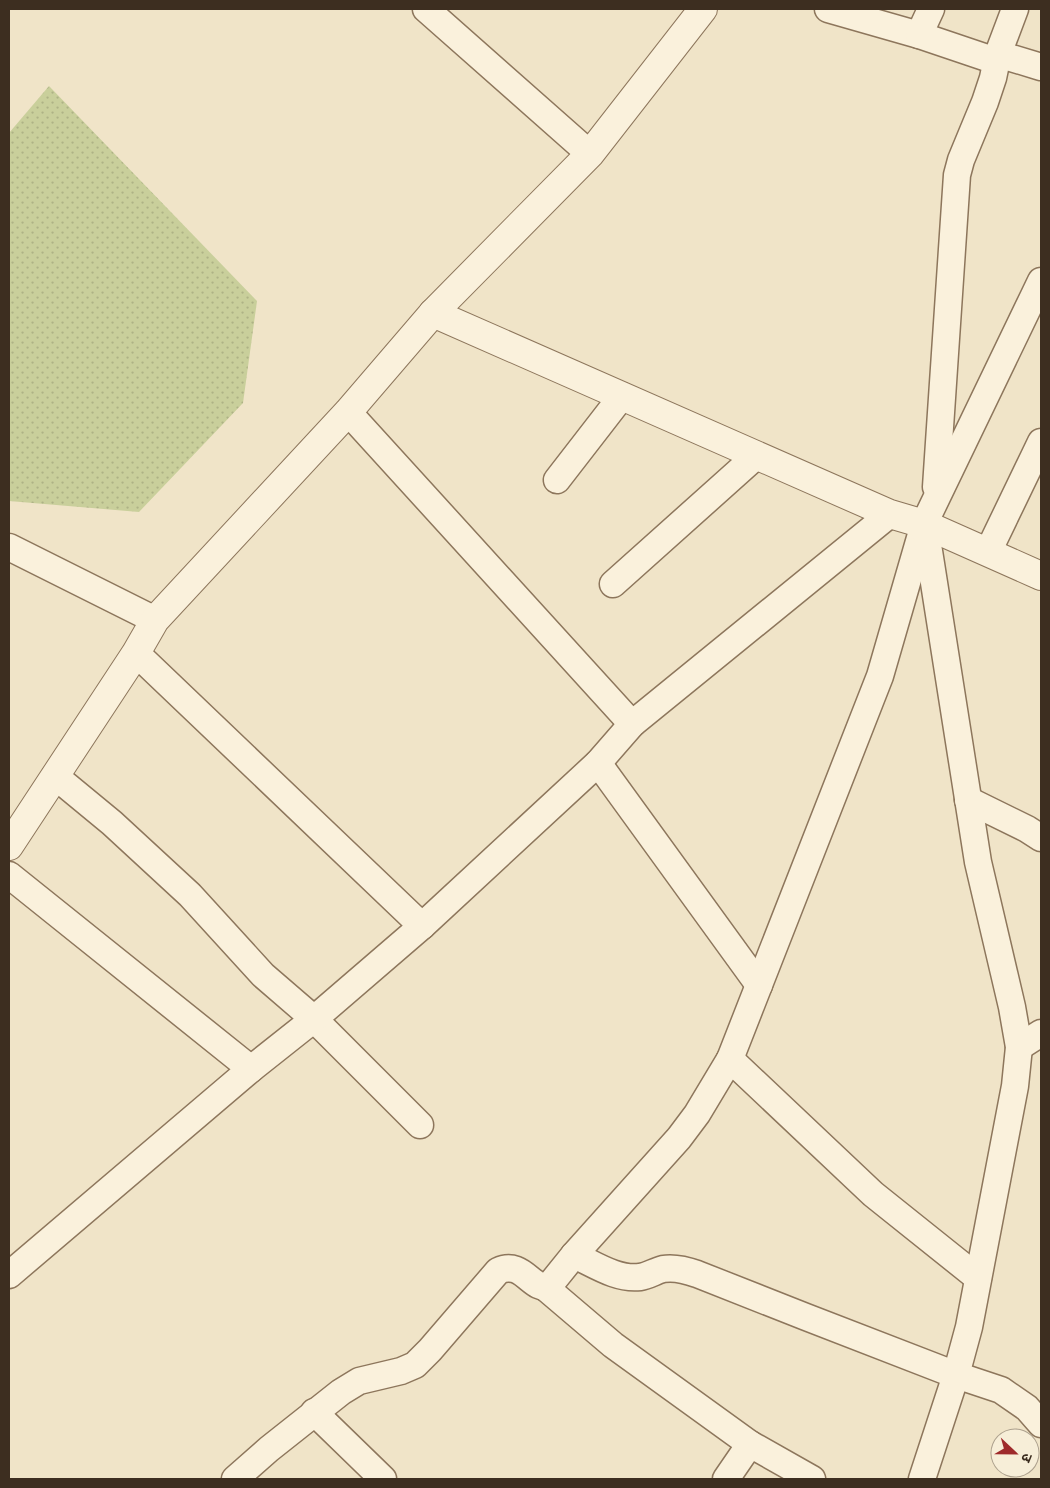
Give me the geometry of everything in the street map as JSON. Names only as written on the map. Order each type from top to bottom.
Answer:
[{"type":"street","points":[[426,9],[590,154]]},
{"type":"street","points":[[9,846],[136,653],[155,620],[348,412],[433,313],[590,154],[703,9]]},
{"type":"street","points":[[919,35],[931,9]]},
{"type":"street","points":[[922,1479],[970,1326],[1015,1086],[1019,1047],[1012,1007],[978,862],[930,512],[957,175],[985,102],[997,58],[1015,9]]},
{"type":"street","points":[[836,10],[997,58],[1041,67]]},
{"type":"street","points":[[546,1288],[679,1138],[697,1114],[730,1059],[880,676],[930,512],[1041,281]]},
{"type":"street","points":[[433,313],[890,514],[930,512],[988,552],[1041,576]]},
{"type":"street","points":[[557,480],[622,396]]},
{"type":"street","points":[[348,412],[632,724]]},
{"type":"street","points":[[988,552],[1041,442]]},
{"type":"street","points":[[613,584],[756,456]]},
{"type":"street","points":[[9,1275],[422,926],[598,764],[632,724],[890,514]]},
{"type":"street","points":[[9,547],[155,620]]},
{"type":"street","points":[[136,653],[422,926]]},
{"type":"street","points":[[598,764],[758,985]]},
{"type":"street","points":[[55,776],[112,823],[190,895],[264,975],[314,1019],[420,1125]]},
{"type":"street","points":[[968,800],[1027,829],[1041,838]]},
{"type":"street","points":[[9,876],[251,1069]]},
{"type":"street","points":[[1019,1047],[1041,1033]]},
{"type":"street","points":[[730,1059],[873,1194],[978,1278]]},
{"type":"street","points":[[574,1255],[611,1272],[626,1276],[641,1277],[663,1269],[683,1270],[697,1274],[956,1375],[1001,1390],[1027,1408],[1041,1424]]},
{"type":"street","points":[[235,1479],[314,1412],[341,1392],[359,1381],[401,1371],[415,1365],[498,1271],[504,1268],[520,1271],[541,1287],[546,1288],[613,1345],[750,1444],[812,1479]]},
{"type":"street","points":[[314,1412],[383,1479]]},
{"type":"street","points":[[726,1479],[750,1444]]},
{"type":"green space","points":[[49,86],[257,301],[243,403],[139,512],[9,501],[9,133]]}]
